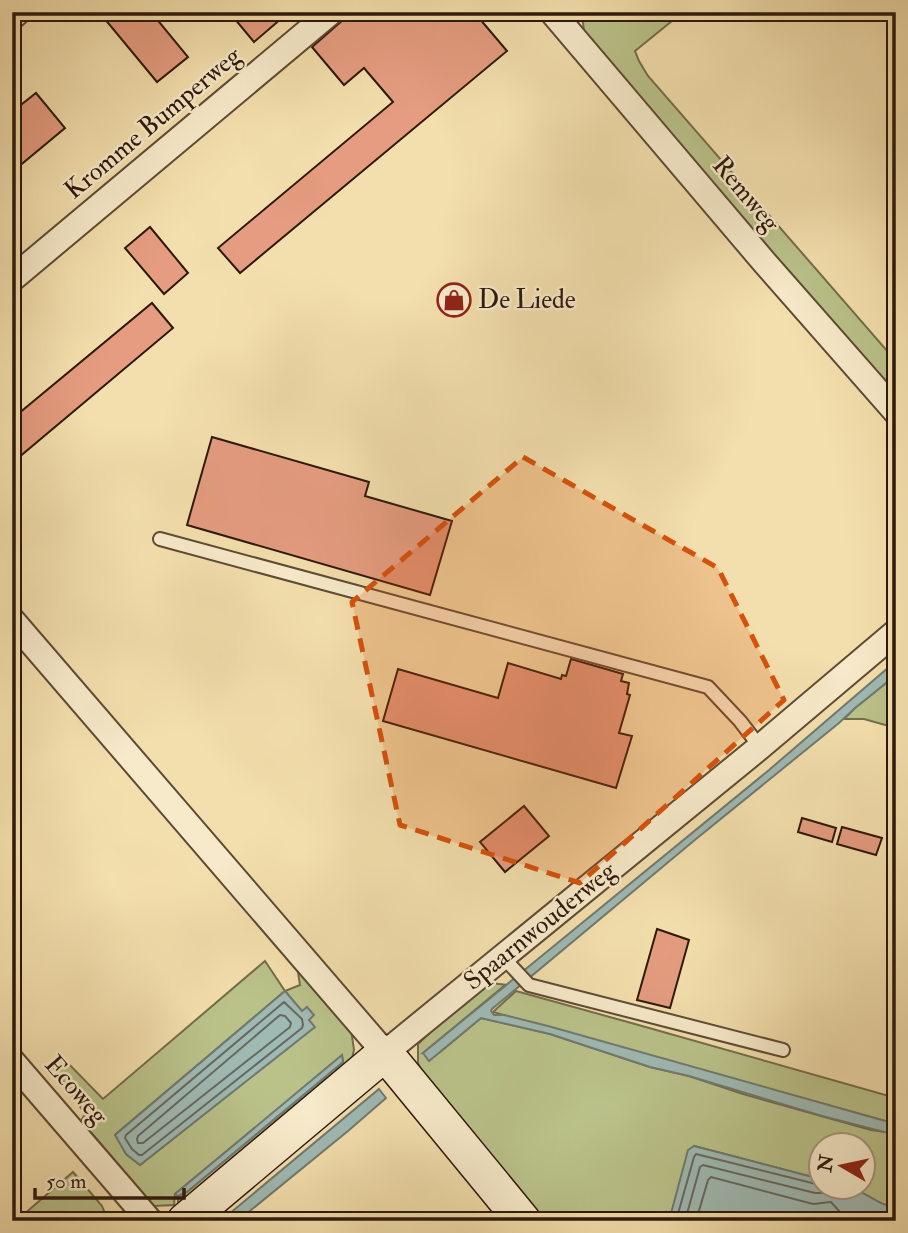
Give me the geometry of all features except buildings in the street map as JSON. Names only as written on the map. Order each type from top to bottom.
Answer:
[{"type":"street","points":[[12,17],[18,12]]},
{"type":"street","name":"Kromme Bumperweg","points":[[12,279],[331,12]]},
{"type":"street","name":"Remweg","points":[[559,20],[765,263],[896,412]]},
{"type":"street","points":[[12,620],[385,1053],[523,1221]]},
{"type":"street","name":"Spaarnwouderweg","points":[[185,1221],[385,1053],[508,963],[896,632]]},
{"type":"street","name":"Ecoweg","points":[[12,1061],[150,1221]]},
{"type":"lane","points":[[160,539],[708,687],[760,747]]},
{"type":"lane","points":[[508,963],[529,985],[783,1050]]},
{"type":"highlighted area","points":[[523,457],[718,568],[784,700],[580,883],[400,825],[352,602]]},
{"type":"green space","points":[[582,12],[683,12],[635,51],[639,61],[648,76],[896,361],[896,400],[584,32]]},
{"type":"green space","points":[[896,675],[896,728],[864,719],[844,719],[855,708]]},
{"type":"green space","points":[[265,961],[285,991],[300,985],[297,966],[351,1029],[354,1050],[351,1062],[178,1204],[178,1196],[187,1192],[343,1062],[342,1056],[175,1194],[174,1205],[154,1206],[81,1121],[85,1114],[53,1067],[61,1056],[103,1099]],"holes":[[[285,991],[302,1012],[313,1015],[308,1020],[314,1027],[140,1165],[126,1154],[116,1134]]]},
{"type":"green space","points":[[490,983],[508,985],[423,1053],[440,1052],[481,1018],[550,1034],[743,1094],[871,1130],[893,1133],[896,1135],[896,1207],[876,1201],[876,1132],[806,1132],[806,1175],[694,1146],[669,1221],[540,1221],[428,1086],[418,1063],[418,1044],[457,1007]]},
{"type":"green space","points":[[516,991],[896,1098],[896,1124],[493,1012]]},
{"type":"green space","points":[[73,1172],[102,1206],[108,1221],[16,1221]]},
{"type":"water","points":[[896,661],[896,675],[491,1011],[494,1015],[548,1026],[896,1124],[896,1135],[650,1067],[550,1034],[481,1018],[429,1061],[423,1053],[769,770]]},
{"type":"water","points":[[285,991],[302,1011],[307,1007],[314,1015],[309,1020],[315,1027],[140,1165],[126,1154],[115,1135]]},
{"type":"water","points":[[342,1055],[343,1062],[187,1192],[178,1196],[175,1194]]},
{"type":"water","points":[[379,1089],[386,1098],[348,1131],[240,1219],[236,1221],[229,1214]]},
{"type":"water","points":[[694,1146],[806,1175],[806,1202],[876,1200],[896,1207],[896,1221],[669,1221],[688,1150]]},
{"type":"place","name":"De Liede","points":[[454,300]]}]
